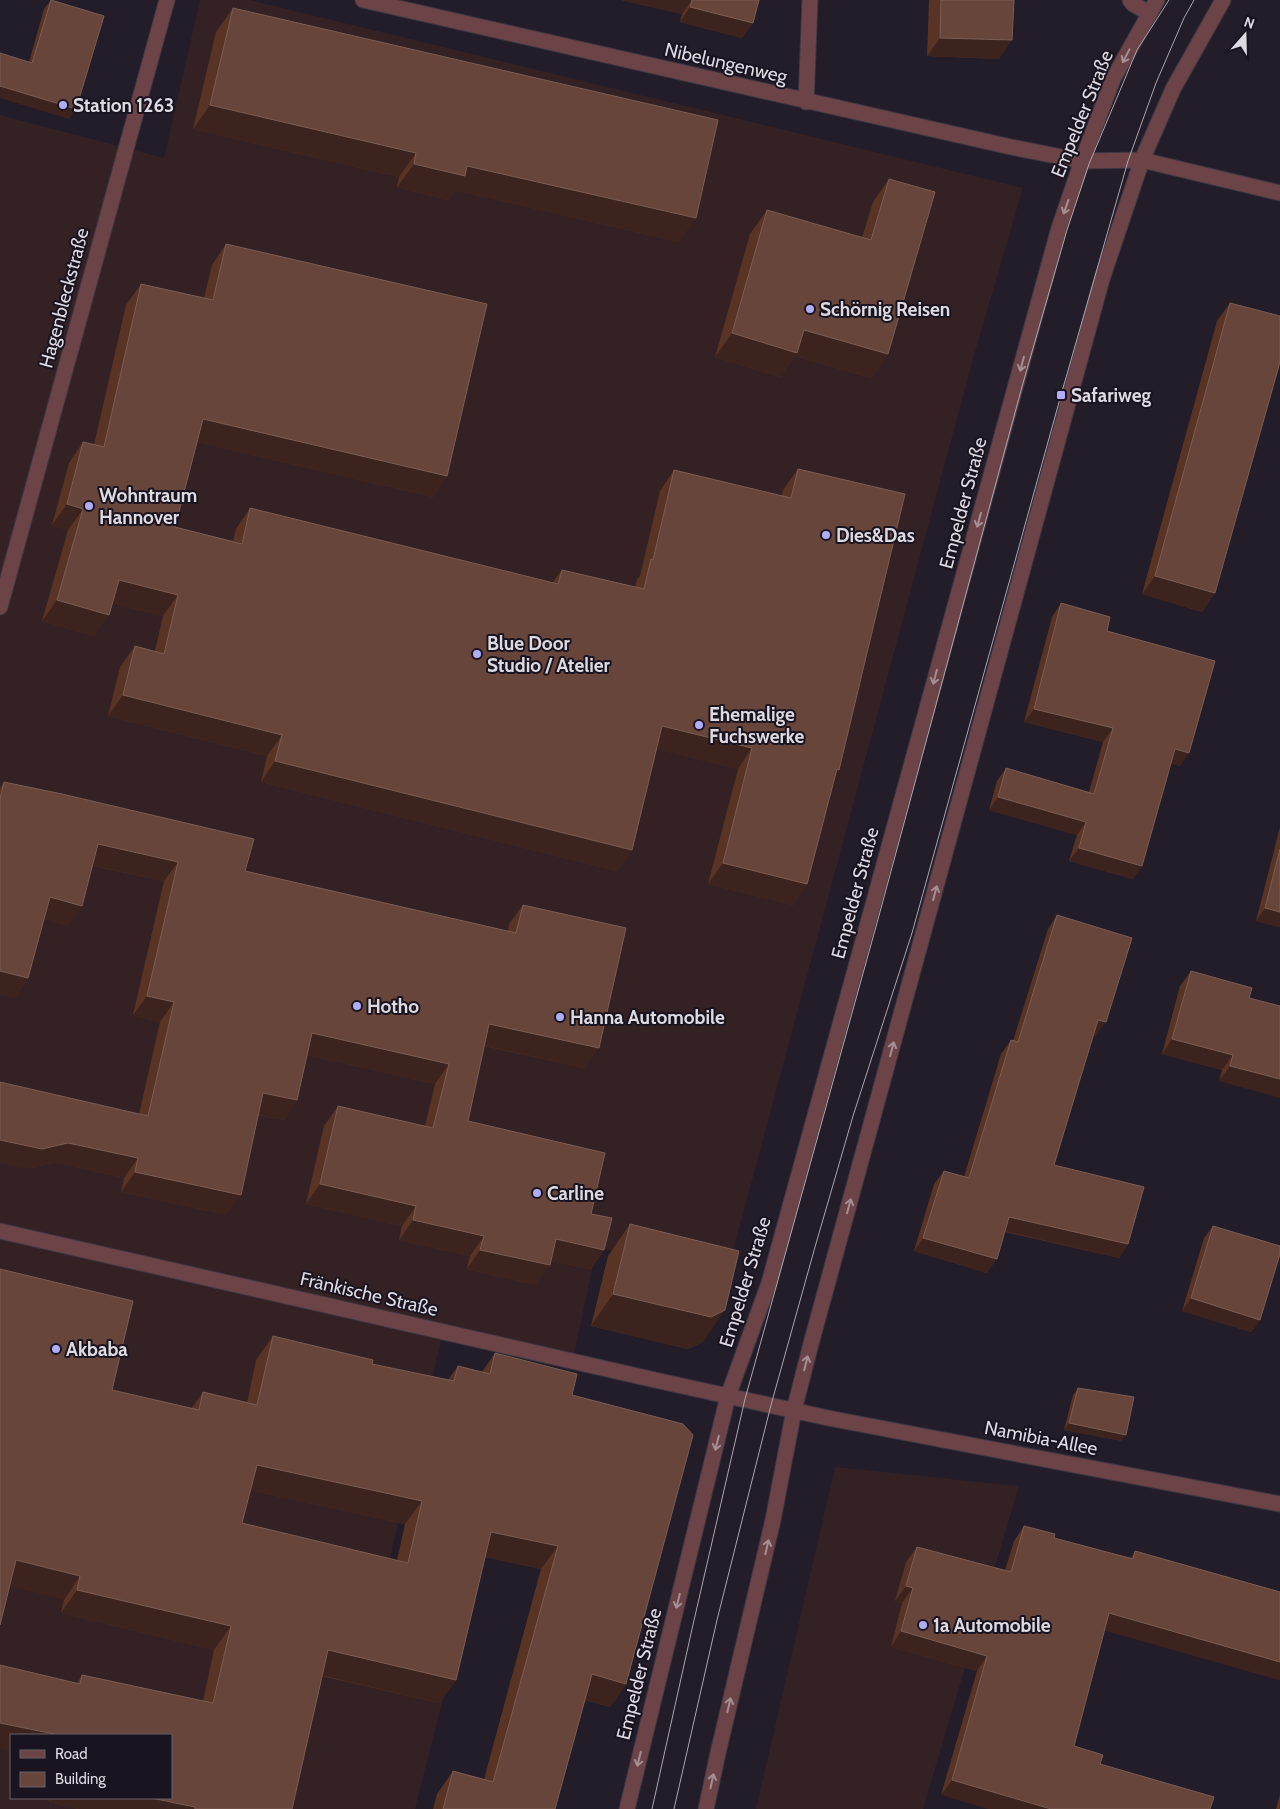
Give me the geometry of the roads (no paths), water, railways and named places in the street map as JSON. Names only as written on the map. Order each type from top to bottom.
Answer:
[{"type":"street","name":"Hagenbleckstraße","points":[[0,607],[167,0]]},
{"type":"street","name":"Nibelungenweg","points":[[363,0],[1011,147],[1082,161],[1142,160]]},
{"type":"street","points":[[806,102],[810,0]]},
{"type":"street","points":[[1130,0],[1133,4],[1153,6]]},
{"type":"street","points":[[706,1809],[773,1520],[794,1410],[1102,279],[1142,160],[1173,89],[1223,0]]},
{"type":"street","name":"Empelder Straße","points":[[627,1809],[728,1396],[770,1283],[1057,237],[1082,161],[1113,79],[1153,6]]},
{"type":"street","points":[[1142,160],[1280,193]]},
{"type":"street","name":"Fränkische Straße","points":[[0,1231],[794,1410]]},
{"type":"street","name":"Namibia-Allee","points":[[794,1410],[1280,1504]]},
{"type":"tram line","points":[[652,1809],[745,1399],[877,923],[1023,383],[1067,230],[1089,164],[1137,50],[1169,0]]},
{"type":"tram line","points":[[674,1809],[717,1620],[771,1405],[815,1247],[853,1116],[912,933],[1128,161],[1156,83],[1184,18],[1194,0]]},
{"type":"place","name":"Station 1263","points":[[63,105]]},
{"type":"place","name":"Schörnig Reisen","points":[[810,309]]},
{"type":"place","name":"Safariweg","points":[[1061,395]]},
{"type":"place","name":"Wohntraum Hannover","points":[[89,506]]},
{"type":"place","name":"Dies&Das","points":[[826,535]]},
{"type":"place","name":"Blue Door Studio / Atelier","points":[[477,654]]},
{"type":"place","name":"Ehemalige Fuchswerke","points":[[699,725]]},
{"type":"place","name":"Hotho","points":[[357,1006]]},
{"type":"place","name":"Hanna Automobile","points":[[560,1017]]},
{"type":"place","name":"Carline","points":[[537,1193]]},
{"type":"place","name":"Akbaba","points":[[56,1349]]},
{"type":"place","name":"1a Automobile","points":[[923,1625]]}]
